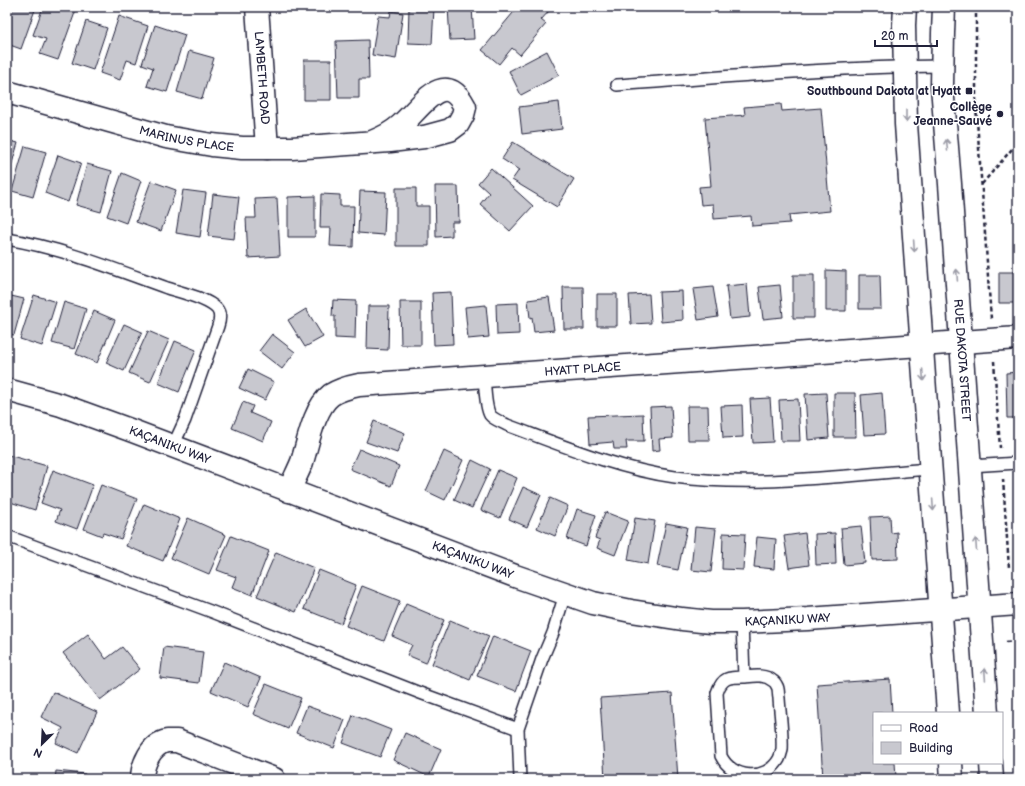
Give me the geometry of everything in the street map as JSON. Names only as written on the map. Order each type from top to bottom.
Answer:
[{"type":"street","name":"LAMBETH ROAD","points":[[257,7],[268,148]]},
{"type":"street","name":"RUE DAKOTA STREET","points":[[906,7],[904,25],[906,124],[941,344],[970,466],[960,608],[948,712]]},
{"type":"street","name":"RUE DAKOTA STREET","points":[[944,7],[942,66],[941,344],[930,469],[960,608],[987,712]]},
{"type":"street","name":"MARINUS PLACE","points":[[7,92],[180,140],[212,145],[268,148],[372,142]]},
{"type":"street","name":"HYATT PLACE","points":[[289,491],[301,464],[315,420],[322,406],[330,396],[343,388],[360,385],[1018,338]]},
{"type":"street","name":"KAÇANIKU WAY","points":[[7,390],[61,405],[515,576],[593,603],[656,616],[711,622],[808,620],[1018,604]]},
{"type":"street","points":[[142,779],[142,772],[148,756],[158,746],[166,741],[176,741],[274,779]]},
{"type":"street","points":[[951,764],[952,779]]},
{"type":"street","points":[[991,764],[992,779]]},
{"type":"lane","points":[[617,85],[816,70],[942,66]]},
{"type":"lane","points":[[7,239],[93,261],[202,300],[217,309],[220,318],[218,326],[185,420],[173,446]]},
{"type":"lane","points":[[484,376],[488,410],[491,416],[507,425],[586,454],[620,465],[649,472],[675,477],[723,481],[754,481],[930,469]]},
{"type":"lane","points":[[970,466],[1018,462]]},
{"type":"lane","points":[[7,536],[210,611],[518,729]]},
{"type":"lane","points":[[520,779],[518,729],[542,659],[553,633],[565,594]]},
{"type":"lane","points":[[742,622],[744,677]]},
{"type":"lane","points":[[730,677],[744,677],[766,677],[773,681],[777,686],[780,717],[782,752],[780,758],[766,772],[752,775],[737,772],[724,762],[721,756],[717,693],[719,687],[730,677]]},
{"type":"path","points":[[976,7],[976,106],[1009,568]]},
{"type":"path","points":[[981,184],[1018,142]]},
{"type":"path","points":[[1006,642],[1014,642],[1018,696]]},
{"type":"building","points":[[7,7],[36,7],[21,49],[7,44],[9,31],[7,31]]},
{"type":"building","points":[[43,7],[77,7],[58,60],[40,54],[46,39],[33,35]]},
{"type":"building","points":[[409,7],[434,8],[432,44],[408,43]]},
{"type":"building","points":[[448,7],[472,7],[474,39],[450,40]]},
{"type":"building","points":[[518,7],[529,7],[532,9],[534,7],[544,7],[549,11],[541,20],[546,24],[520,55],[512,48],[499,64],[482,50]]},
{"type":"building","points":[[391,11],[403,13],[396,59],[372,55],[378,16],[390,17]]},
{"type":"building","points":[[119,16],[148,26],[136,63],[127,60],[120,80],[100,73]]},
{"type":"building","points":[[86,21],[107,28],[93,70],[72,63]]},
{"type":"building","points":[[155,25],[185,35],[167,92],[147,86],[153,68],[142,64]]},
{"type":"building","points":[[368,40],[369,79],[359,79],[359,98],[338,98],[336,41]]},
{"type":"building","points":[[189,51],[214,58],[202,99],[177,92]]},
{"type":"building","points":[[547,51],[559,75],[521,95],[509,71]]},
{"type":"building","points":[[304,60],[331,60],[331,100],[304,100]]},
{"type":"building","points":[[559,102],[562,129],[522,134],[519,107]]},
{"type":"building","points":[[781,104],[782,111],[821,108],[830,211],[789,215],[790,223],[752,226],[751,216],[714,219],[713,204],[701,205],[699,187],[711,186],[705,118],[745,115],[744,107]]},
{"type":"building","points":[[7,140],[18,143],[7,180]]},
{"type":"building","points":[[513,142],[574,179],[557,207],[512,180],[519,170],[502,159]]},
{"type":"building","points":[[25,146],[46,152],[33,197],[12,191]]},
{"type":"building","points":[[58,155],[81,163],[68,202],[45,193]]},
{"type":"building","points":[[87,164],[112,171],[101,212],[76,205]]},
{"type":"building","points":[[491,168],[533,206],[510,231],[480,204],[489,193],[478,183]]},
{"type":"building","points":[[122,173],[141,181],[126,223],[107,216]]},
{"type":"building","points":[[151,181],[176,190],[161,231],[136,222]]},
{"type":"building","points":[[435,186],[458,186],[459,222],[452,222],[452,236],[436,237]]},
{"type":"building","points":[[396,188],[416,188],[416,206],[429,206],[429,246],[396,246]]},
{"type":"building","points":[[183,190],[206,193],[200,237],[176,233]]},
{"type":"building","points":[[360,191],[386,192],[384,235],[358,233]]},
{"type":"building","points":[[213,194],[239,197],[234,239],[208,236]]},
{"type":"building","points":[[321,194],[340,195],[340,206],[354,206],[353,247],[330,246],[331,228],[320,228]]},
{"type":"building","points":[[315,196],[315,237],[288,237],[288,197]]},
{"type":"building","points":[[277,198],[280,256],[248,258],[246,218],[256,218],[255,199]]},
{"type":"building","points":[[826,270],[846,271],[846,311],[826,311]]},
{"type":"building","points":[[999,272],[1018,272],[1018,303],[999,303]]},
{"type":"building","points":[[793,275],[814,275],[814,318],[793,318]]},
{"type":"building","points":[[859,275],[880,275],[881,309],[859,309]]},
{"type":"building","points":[[747,284],[750,317],[730,319],[726,286]]},
{"type":"building","points":[[780,285],[783,317],[763,319],[759,287]]},
{"type":"building","points":[[563,287],[583,287],[584,329],[564,329]]},
{"type":"building","points":[[713,287],[718,317],[698,320],[693,289]]},
{"type":"building","points":[[682,291],[683,320],[661,322],[659,292]]},
{"type":"building","points":[[451,292],[453,344],[434,345],[432,293]]},
{"type":"building","points":[[597,294],[617,294],[617,326],[597,326]]},
{"type":"building","points":[[649,294],[651,323],[631,324],[629,295]]},
{"type":"building","points":[[7,295],[24,299],[14,335],[7,334]]},
{"type":"building","points":[[34,295],[56,302],[42,346],[20,339]]},
{"type":"building","points":[[549,297],[554,330],[534,332],[532,317],[530,318],[528,300]]},
{"type":"building","points":[[333,300],[356,301],[355,339],[335,338],[335,316],[332,316]]},
{"type":"building","points":[[64,302],[86,309],[74,349],[52,343]]},
{"type":"building","points":[[400,302],[421,302],[421,345],[401,345]]},
{"type":"building","points":[[518,303],[519,334],[497,335],[496,304]]},
{"type":"building","points":[[486,305],[489,337],[468,339],[465,307]]},
{"type":"building","points":[[368,306],[389,306],[388,350],[367,349]]},
{"type":"building","points":[[306,309],[323,337],[305,347],[288,320]]},
{"type":"building","points":[[94,311],[115,320],[97,363],[76,354]]},
{"type":"building","points":[[124,324],[142,332],[124,371],[106,363]]},
{"type":"building","points":[[148,331],[169,340],[150,382],[129,373]]},
{"type":"building","points":[[272,334],[295,352],[282,369],[259,351]]},
{"type":"building","points":[[175,341],[196,350],[179,392],[158,383]]},
{"type":"building","points":[[248,369],[274,382],[265,400],[239,388]]},
{"type":"building","points":[[1018,372],[1018,418],[1007,418],[1006,373]]},
{"type":"building","points":[[826,393],[829,438],[808,440],[805,394]]},
{"type":"building","points":[[834,393],[855,393],[856,437],[834,437]]},
{"type":"building","points":[[882,393],[885,434],[864,435],[861,395]]},
{"type":"building","points":[[770,398],[773,442],[753,443],[750,399]]},
{"type":"building","points":[[798,399],[800,441],[781,441],[779,400]]},
{"type":"building","points":[[243,402],[253,406],[250,413],[271,422],[263,441],[232,428]]},
{"type":"building","points":[[742,405],[743,437],[723,438],[721,406]]},
{"type":"building","points":[[671,406],[673,438],[659,439],[660,450],[652,451],[650,407]]},
{"type":"building","points":[[687,406],[708,406],[709,440],[688,440]]},
{"type":"building","points":[[643,414],[644,441],[626,441],[627,449],[614,449],[613,442],[590,444],[588,416]]},
{"type":"building","points":[[374,421],[405,433],[397,453],[366,442]]},
{"type":"building","points":[[359,449],[399,466],[391,486],[350,469]]},
{"type":"building","points":[[444,451],[463,460],[445,500],[426,491]]},
{"type":"building","points":[[8,455],[47,466],[35,510],[7,501]]},
{"type":"building","points":[[472,460],[490,469],[472,508],[454,500]]},
{"type":"building","points":[[53,470],[93,485],[77,529],[56,521],[60,510],[41,503]]},
{"type":"building","points":[[498,470],[517,478],[500,518],[481,510]]},
{"type":"building","points":[[101,485],[137,499],[121,539],[103,533],[102,536],[84,529]]},
{"type":"building","points":[[523,487],[541,495],[527,527],[509,519]]},
{"type":"building","points":[[550,498],[568,506],[555,536],[537,528]]},
{"type":"building","points":[[144,504],[180,519],[163,561],[126,546]]},
{"type":"building","points":[[577,509],[596,515],[586,546],[567,539]]},
{"type":"building","points":[[605,512],[628,521],[615,555],[597,548],[600,540],[595,538]]},
{"type":"building","points":[[890,516],[891,533],[897,532],[898,559],[872,560],[870,517]]},
{"type":"building","points":[[188,518],[226,535],[209,574],[171,558]]},
{"type":"building","points":[[635,518],[655,521],[648,564],[628,560]]},
{"type":"building","points":[[666,523],[687,527],[678,570],[657,566]]},
{"type":"building","points":[[861,526],[865,563],[844,565],[841,528]]},
{"type":"building","points":[[695,527],[716,529],[711,572],[691,570]]},
{"type":"building","points":[[723,533],[745,534],[743,570],[722,569]]},
{"type":"building","points":[[805,533],[809,565],[789,568],[784,536]]},
{"type":"building","points":[[835,533],[836,564],[816,565],[815,534]]},
{"type":"building","points":[[231,536],[269,551],[252,595],[232,587],[236,577],[217,570]]},
{"type":"building","points":[[757,537],[776,539],[774,569],[754,567]]},
{"type":"building","points":[[276,552],[314,568],[296,612],[257,596]]},
{"type":"building","points":[[319,570],[356,585],[341,624],[304,609]]},
{"type":"building","points":[[362,586],[400,601],[384,641],[346,626]]},
{"type":"building","points":[[406,604],[444,620],[426,663],[407,655],[412,645],[392,636]]},
{"type":"building","points":[[450,620],[489,636],[470,680],[432,664]]},
{"type":"building","points":[[88,634],[106,659],[122,647],[140,669],[100,700],[63,653]]},
{"type":"building","points":[[493,636],[531,651],[516,691],[477,676]]},
{"type":"building","points":[[164,647],[203,652],[199,683],[160,678]]},
{"type":"building","points":[[224,662],[261,678],[248,707],[211,691]]},
{"type":"building","points":[[890,679],[892,712],[873,712],[873,764],[895,764],[896,777],[878,779],[823,779],[817,684]]},
{"type":"building","points":[[266,684],[301,698],[288,729],[253,714]]},
{"type":"building","points":[[53,692],[97,712],[78,753],[56,743],[63,728],[41,717]]},
{"type":"building","points":[[672,693],[678,779],[605,779],[600,698]]},
{"type":"building","points":[[307,706],[345,720],[334,748],[296,733]]},
{"type":"building","points":[[353,715],[391,730],[380,757],[343,743]]},
{"type":"building","points":[[405,733],[441,749],[429,777],[393,760]]},
{"type":"building","points":[[56,771],[85,774],[85,779],[55,779]]},
{"type":"place","name":"Southbound Dakota at Hyatt","points":[[969,91]]},
{"type":"place","name":"Collège Jeanne-Sauvé","points":[[1000,114]]}]
